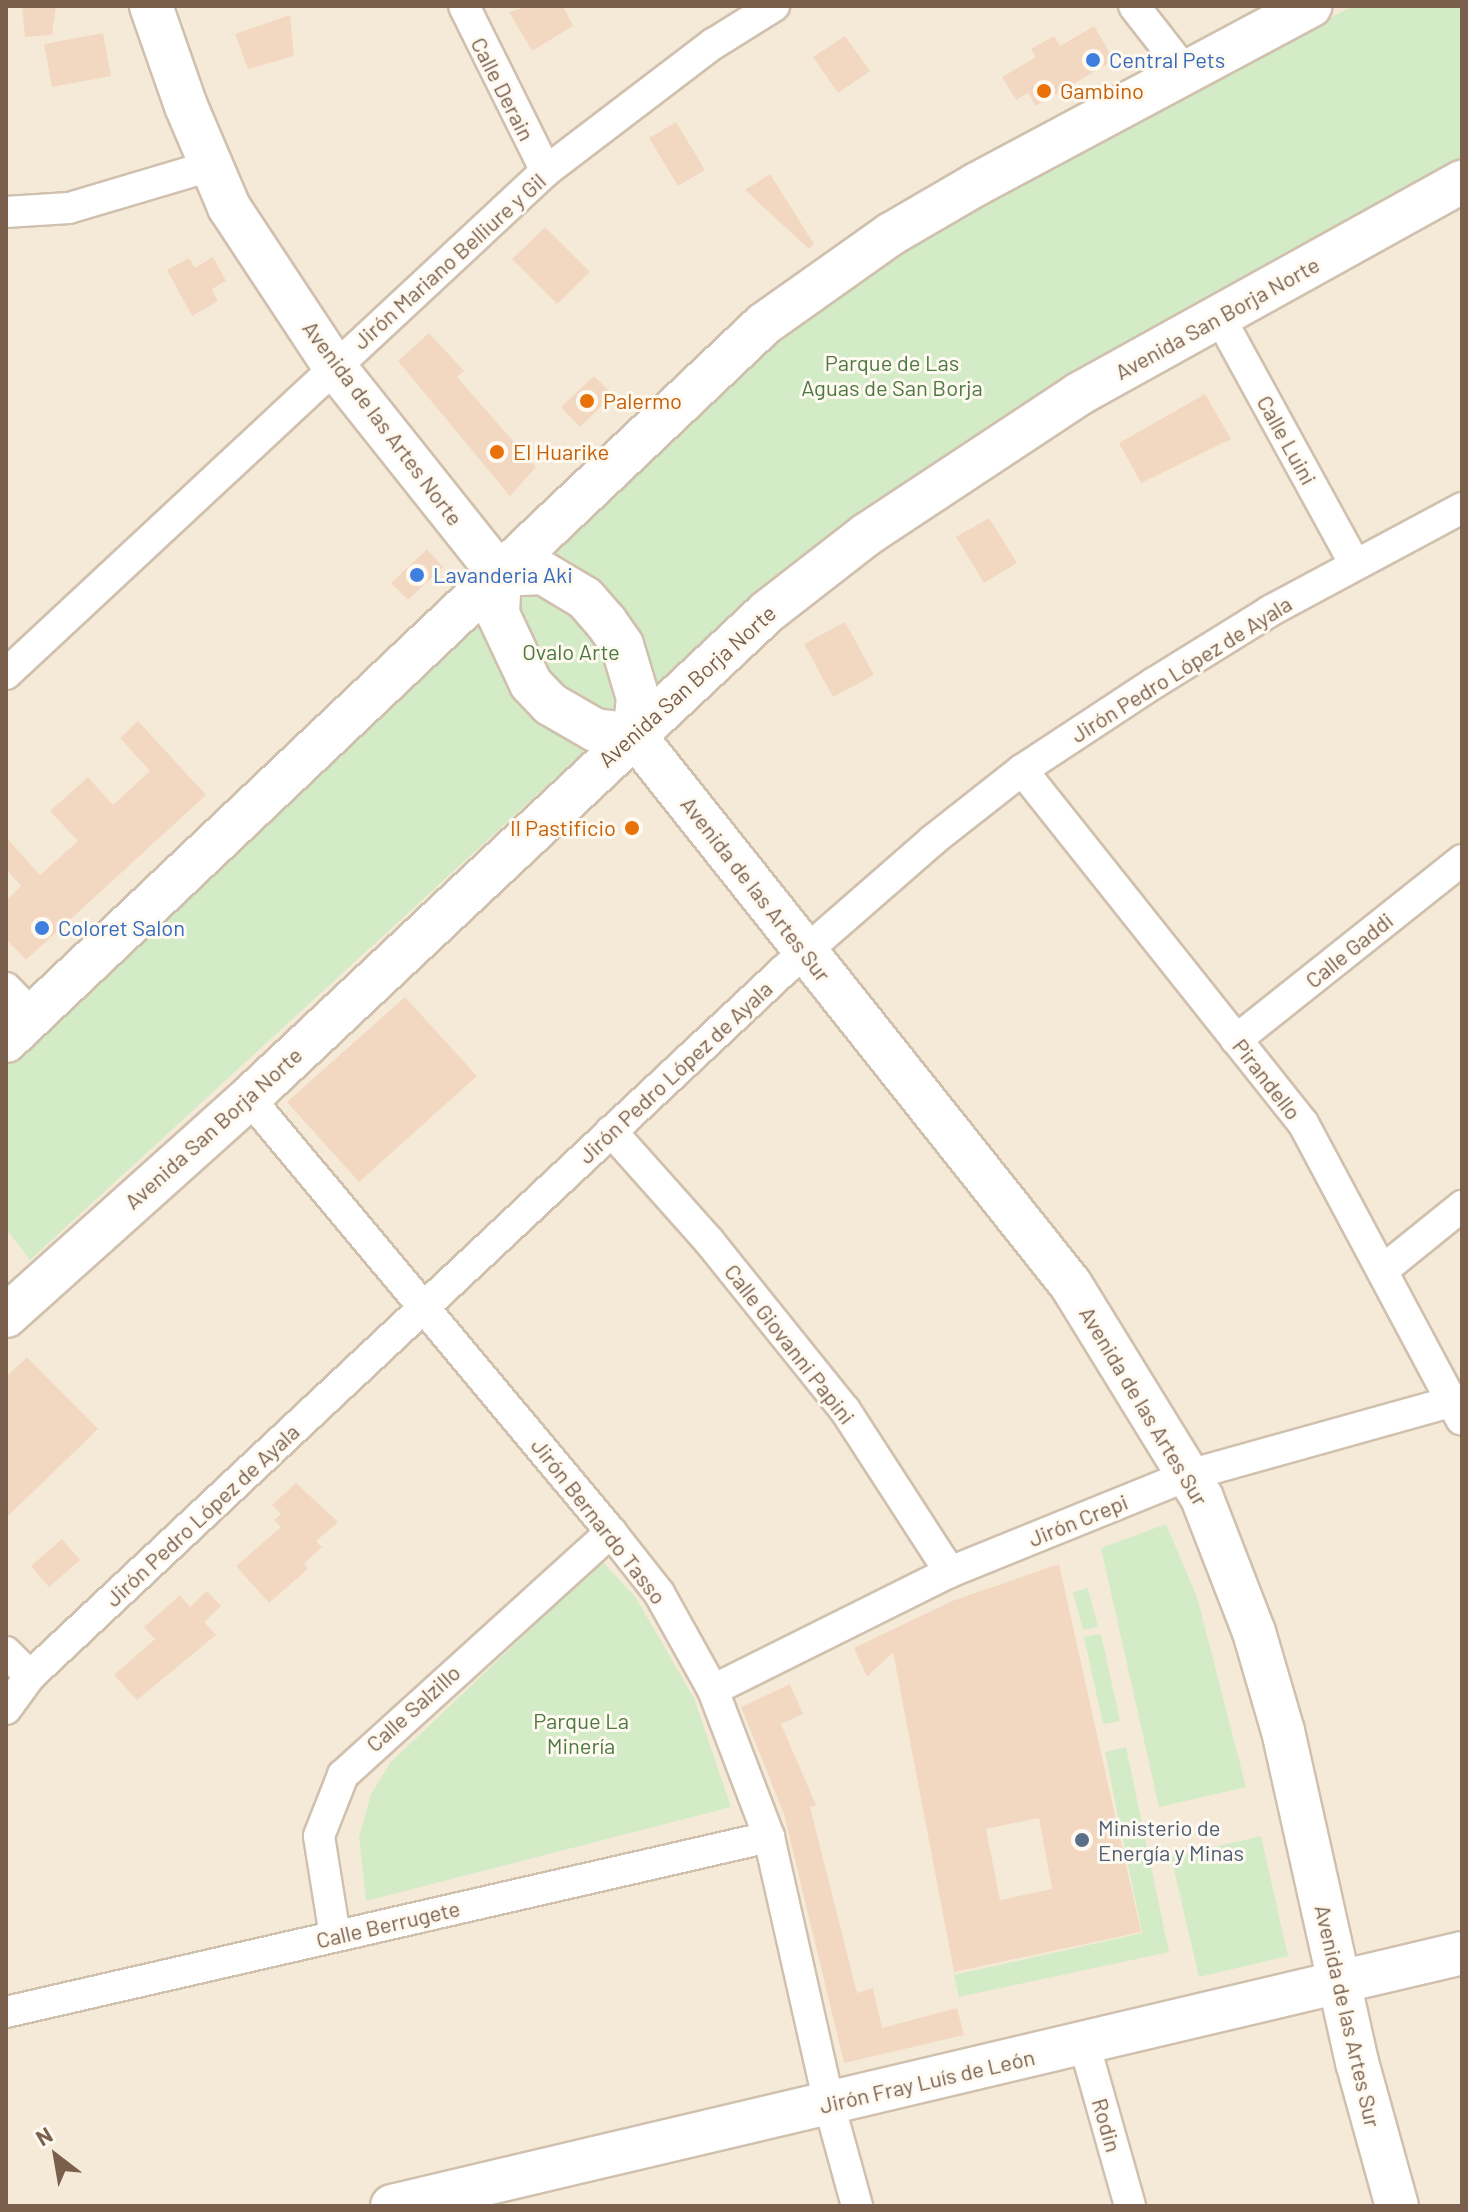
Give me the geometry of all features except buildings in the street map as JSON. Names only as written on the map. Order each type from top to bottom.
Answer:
[{"type":"street","name":"Avenida de las Artes Norte","points":[[151,6],[210,166],[229,207],[334,366],[500,575]]},
{"type":"street","name":"Calle Derain","points":[[464,6],[546,171]]},
{"type":"street","name":"Jirón Mariano Belliure y Gil","points":[[6,674],[546,171],[713,44],[774,6]]},
{"type":"street","points":[[1134,6],[1184,70]]},
{"type":"street","points":[[15,1015],[500,575],[764,324],[891,234],[1184,70],[1311,6]]},
{"type":"street","points":[[6,212],[69,208],[210,166]]},
{"type":"street","name":"Avenida San Borja Norte","points":[[14,1293],[249,1098],[767,612],[866,535],[1079,394],[1462,182]]},
{"type":"street","name":"Calle Luini","points":[[1219,316],[1355,564]]},
{"type":"street","name":"Jirón Pedro López de Ayala","points":[[6,1709],[30,1676],[804,952],[1022,770],[1270,611],[1462,508]]},
{"type":"street","points":[[543,573],[585,598],[606,622],[622,645],[635,685],[634,735],[595,730],[550,704],[531,684],[498,614],[500,575],[543,573]]},
{"type":"street","name":"Avenida de las Artes Sur","points":[[634,735],[1071,1285],[1189,1475],[1224,1550],[1258,1646],[1283,1731],[1339,1982],[1397,2206]]},
{"type":"street","name":"Pirandello","points":[[1022,770],[1303,1123],[1459,1407]]},
{"type":"street","name":"Calle Gaddi","points":[[1236,1040],[1462,860]]},
{"type":"street","name":"Jirón Bernardo Tasso","points":[[249,1098],[425,1306],[659,1593],[713,1690],[769,1837],[829,2104],[857,2206]]},
{"type":"street","name":"Calle Giovanni Papini","points":[[611,1131],[709,1241],[845,1410],[950,1572]]},
{"type":"street","points":[[1383,1270],[1462,1206]]},
{"type":"street","name":"Jirón Crepi","points":[[713,1690],[950,1572],[1189,1475],[1459,1407]]},
{"type":"street","name":"Calle Salzillo","points":[[335,1936],[319,1836],[343,1775],[611,1532]]},
{"type":"street","points":[[6,1652],[30,1676]]},
{"type":"street","name":"Calle Berrugete","points":[[6,2012],[769,1837]]},
{"type":"street","name":"Jirón Fray Luís de León","points":[[392,2206],[1462,1953]]},
{"type":"street","name":"Rodin","points":[[1084,2043],[1130,2206]]},
{"type":"shaded area","points":[[6,6],[1462,6],[1462,2206],[6,2206]]},
{"type":"green space","name":"Parque de Las Aguas de San Borja","points":[[1353,6],[1462,6],[1462,160],[654,692],[546,563],[714,388],[836,291],[1093,141]]},
{"type":"green space","name":"Ovalo Arte","points":[[535,593],[584,620],[619,682],[617,711],[601,714],[570,696],[539,662],[519,606],[523,597]]},
{"type":"green space","points":[[483,613],[505,683],[529,711],[591,745],[30,1260],[6,1229],[6,1062]]},
{"type":"green space","points":[[1166,1524],[1197,1597],[1246,1787],[1159,1807],[1101,1548]]},
{"type":"green space","name":"Parque La Minería","points":[[602,1561],[636,1598],[694,1698],[731,1807],[366,1901],[359,1837],[371,1794],[390,1763]]},
{"type":"green space","points":[[1088,1588],[1098,1627],[1083,1630],[1073,1592]]},
{"type":"green space","points":[[1101,1634],[1120,1721],[1103,1724],[1084,1637]]},
{"type":"green space","points":[[1126,1747],[1169,1952],[959,1997],[954,1975],[1142,1933],[1105,1752]]},
{"type":"green space","points":[[1261,1836],[1288,1956],[1199,1977],[1171,1857]]},
{"type":"place","name":"Central Pets","points":[[1093,60]]},
{"type":"place","name":"Gambino","points":[[1044,91]]},
{"type":"place","name":"Palermo","points":[[587,401]]},
{"type":"place","name":"El Huarike","points":[[497,452]]},
{"type":"place","name":"Lavanderia Aki","points":[[417,575]]},
{"type":"place","name":"Il Pastificio","points":[[632,828]]},
{"type":"place","name":"Coloret Salon","points":[[42,928]]},
{"type":"place","name":"Ministerio de Energía y Minas","points":[[1082,1840]]}]
